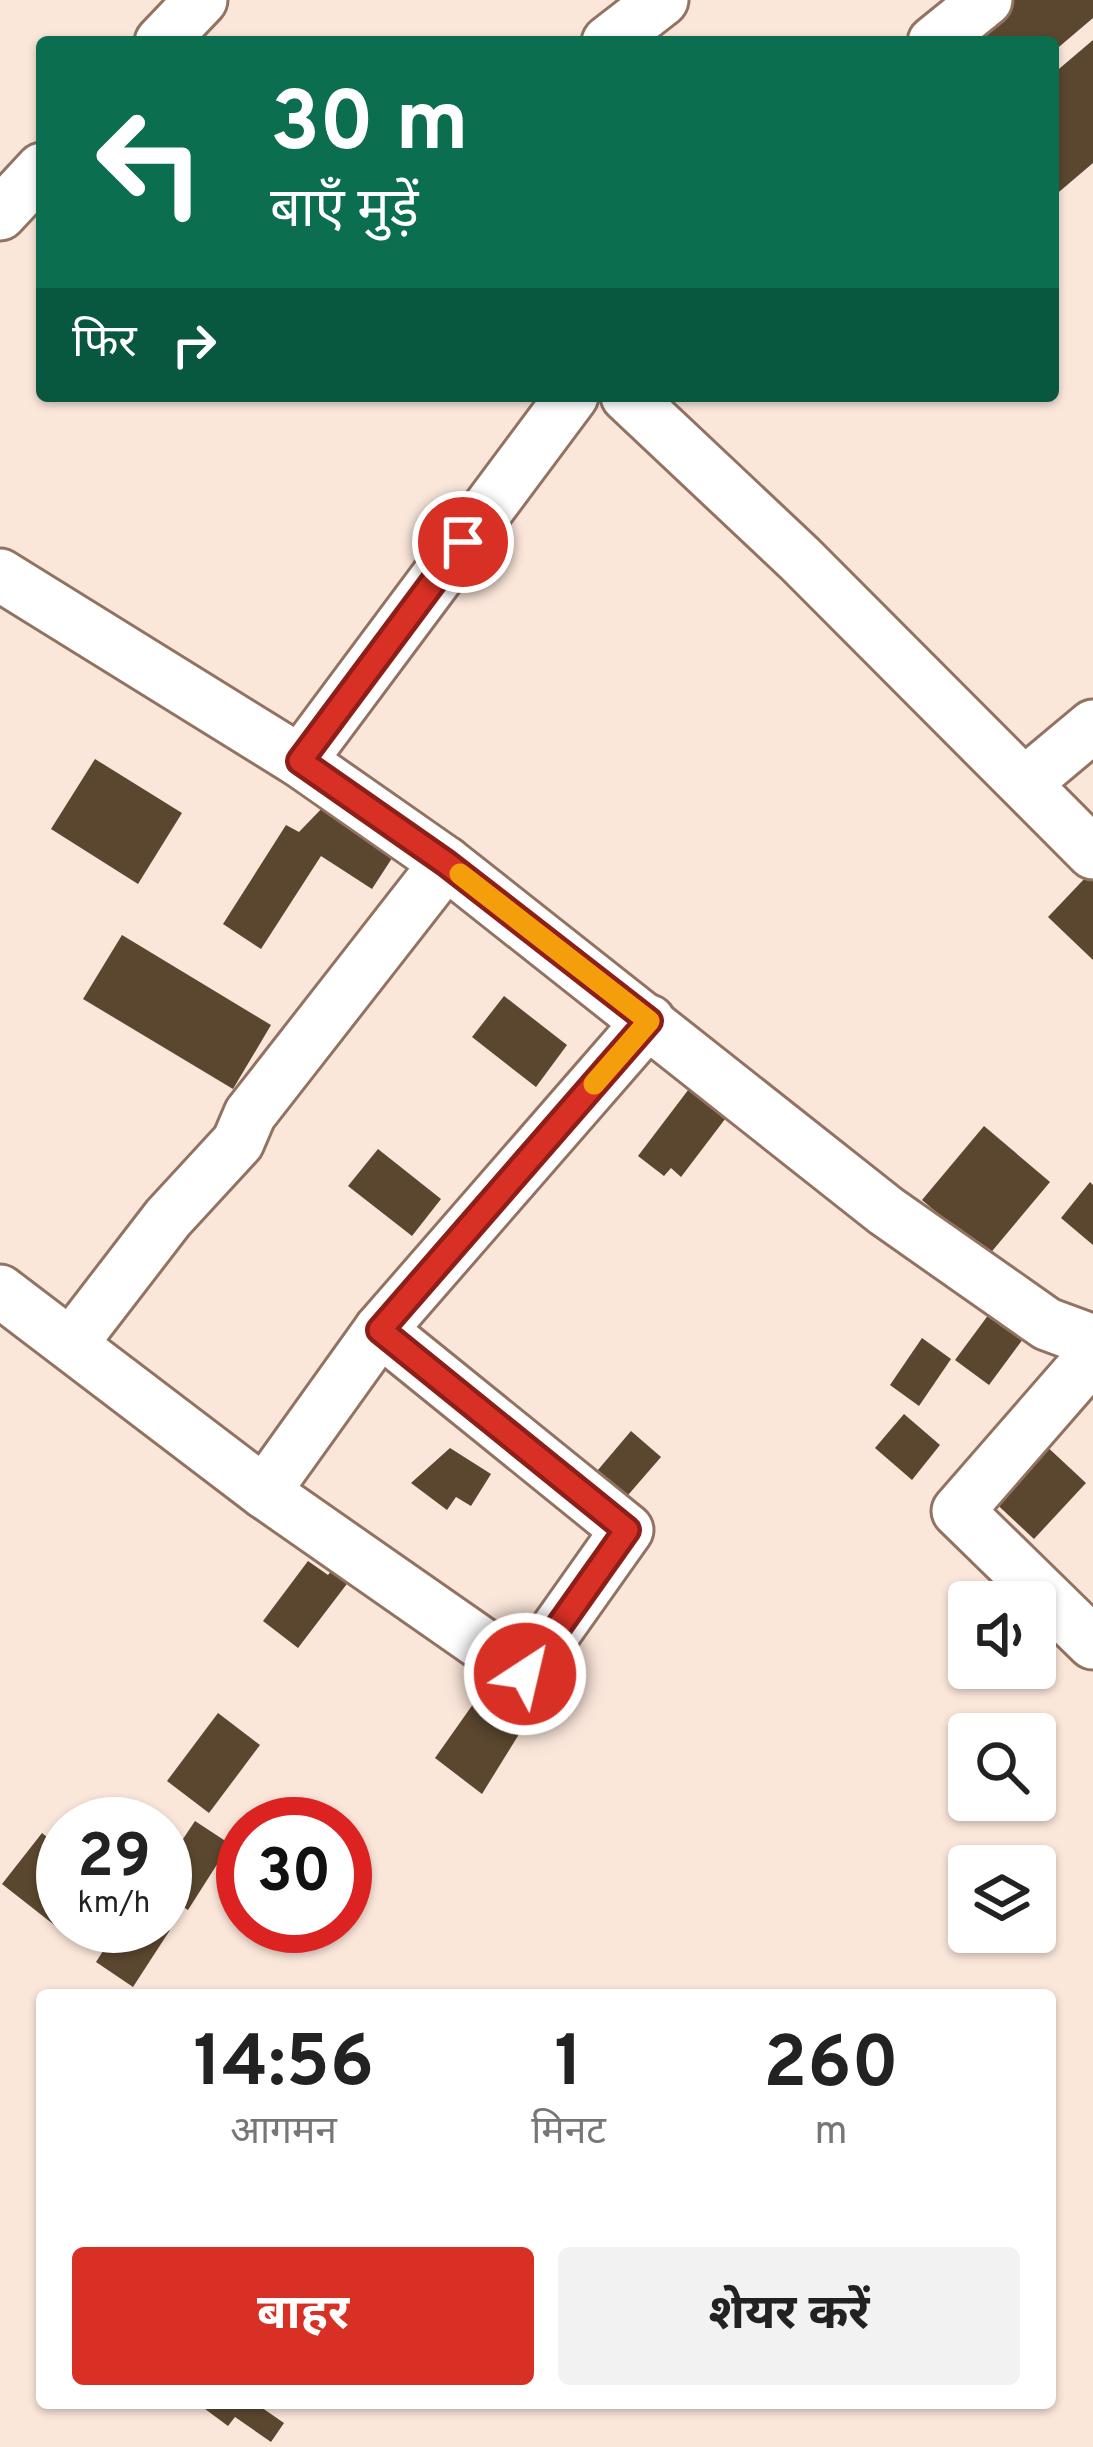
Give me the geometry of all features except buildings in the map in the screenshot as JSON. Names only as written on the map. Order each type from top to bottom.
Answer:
[{"type":"street","points":[[167,36],[201,0]]},
{"type":"street","points":[[616,36],[662,0]]},
{"type":"street","points":[[941,36],[986,0]]},
{"type":"street","points":[[0,214],[36,175]]},
{"type":"street","points":[[300,761],[568,402]]},
{"type":"street","points":[[633,402],[1093,853]]},
{"type":"street","points":[[0,575],[300,761],[446,863],[886,1211],[1047,1324],[1093,1341]]},
{"type":"street","points":[[1025,783],[1093,726]]},
{"type":"street","points":[[71,1344],[168,1218],[238,1142],[250,1114],[446,863]]},
{"type":"street","points":[[264,1492],[380,1330],[649,1021]]},
{"type":"street","points":[[0,1291],[264,1492],[525,1674],[627,1530],[380,1330]]},
{"type":"street","points":[[1093,1356],[958,1511],[1093,1643]]},
{"type":"slow traffic","points":[[460,874],[649,1021],[594,1084]]},
{"type":"route","points":[[463,542],[300,761],[446,863],[649,1021],[380,1330],[627,1530],[525,1674]]}]
